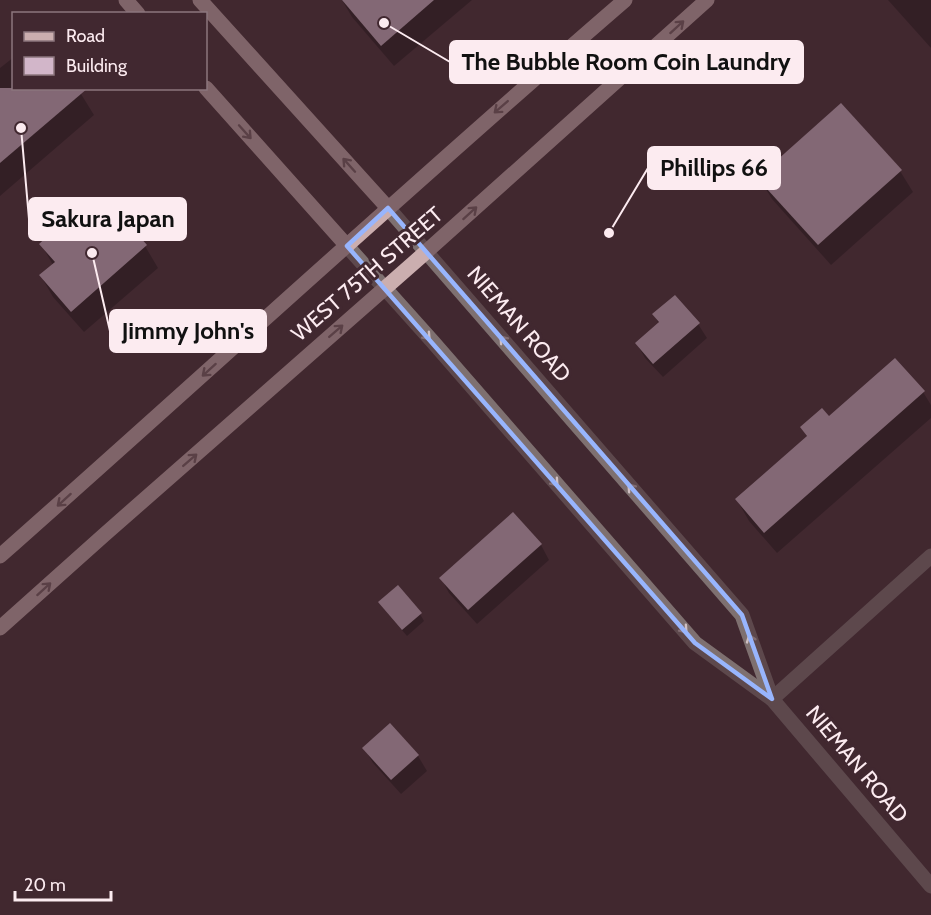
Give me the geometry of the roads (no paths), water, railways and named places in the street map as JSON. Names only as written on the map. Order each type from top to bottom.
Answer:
[{"type":"main road","points":[[126,0],[136,12]]},
{"type":"main road","name":"NIEMAN ROAD","points":[[200,0],[388,208]]},
{"type":"main road","name":"WEST 75TH STREET","points":[[0,556],[457,146],[625,0]]},
{"type":"main road","name":"WEST 75TH STREET","points":[[0,628],[385,289],[707,0]]},
{"type":"main road","name":"NIEMAN ROAD","points":[[207,89],[346,246]]},
{"type":"street","name":"NIEMAN ROAD","points":[[388,208],[742,615],[772,699]]},
{"type":"street","name":"NIEMAN ROAD","points":[[346,246],[695,644],[772,699],[931,886]]},
{"type":"street","points":[[772,699],[931,555]]},
{"type":"place","name":"The Bubble Room Coin Laundry","points":[[384,23]]},
{"type":"place","name":"Sakura Japan","points":[[21,128]]},
{"type":"place","name":"Phillips 66","points":[[609,233]]},
{"type":"place","name":"Jimmy John's","points":[[92,253]]}]
